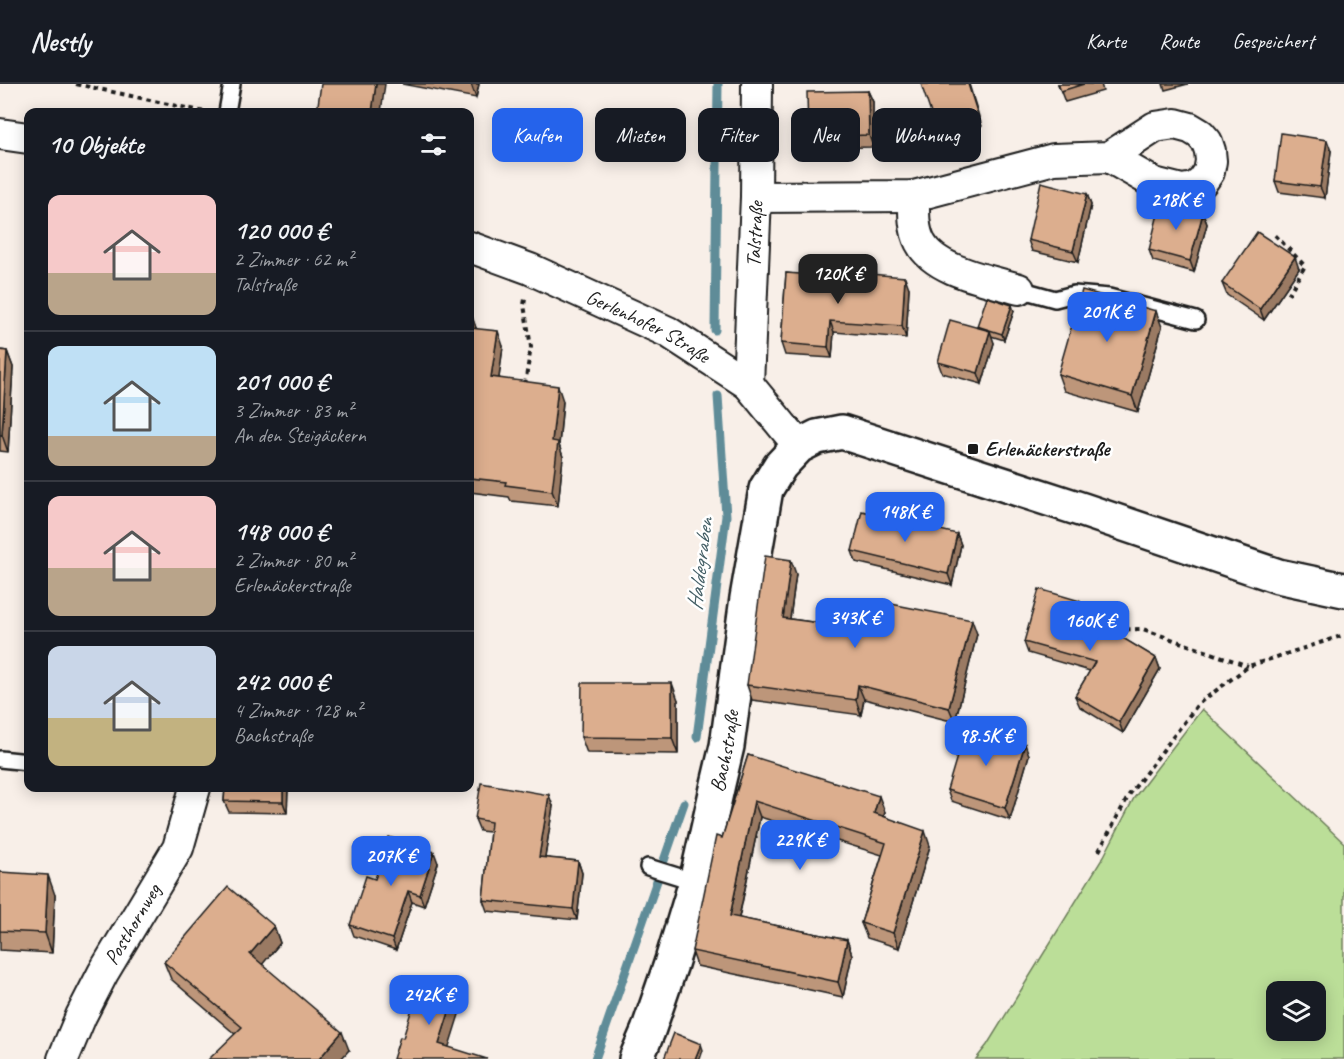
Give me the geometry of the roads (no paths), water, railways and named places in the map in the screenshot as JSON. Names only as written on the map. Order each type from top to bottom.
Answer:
[{"type":"street","name":"Talstraße","points":[[748,384],[756,197],[757,84]]},
{"type":"street","points":[[0,134],[24,137]]},
{"type":"street","points":[[756,197],[914,196],[1054,159],[1109,157]]},
{"type":"street","points":[[914,196],[914,223],[920,243],[931,256],[949,268],[1019,289]]},
{"type":"street","name":"Gerlenhofer Straße","points":[[474,248],[530,269],[668,332],[748,384],[799,446]]},
{"type":"street","points":[[799,446],[817,437],[842,432],[1278,576],[1344,590]]},
{"type":"street","name":"Bachstraße","points":[[636,1059],[667,975],[684,879],[727,746],[747,598],[766,489],[780,466],[799,446]]},
{"type":"street","name":"Posthornweg","points":[[63,1059],[81,1016],[103,973],[178,848],[194,792]]},
{"type":"lane","points":[[228,108],[232,84]]},
{"type":"lane","points":[[1019,289],[1055,299],[1074,294],[1109,297],[1196,320]]},
{"type":"lane","points":[[0,759],[24,762]]},
{"type":"lane","points":[[648,867],[684,879]]},
{"type":"waterway","name":"Haldegraben","points":[[715,330],[718,84]]},
{"type":"waterway","name":"Haldegraben","points":[[697,737],[726,516],[718,396]]},
{"type":"waterway","name":"Haldegraben","points":[[595,1059],[684,803]]},
{"type":"place","name":"Erlenäckerstraße","points":[[973,449]]}]
